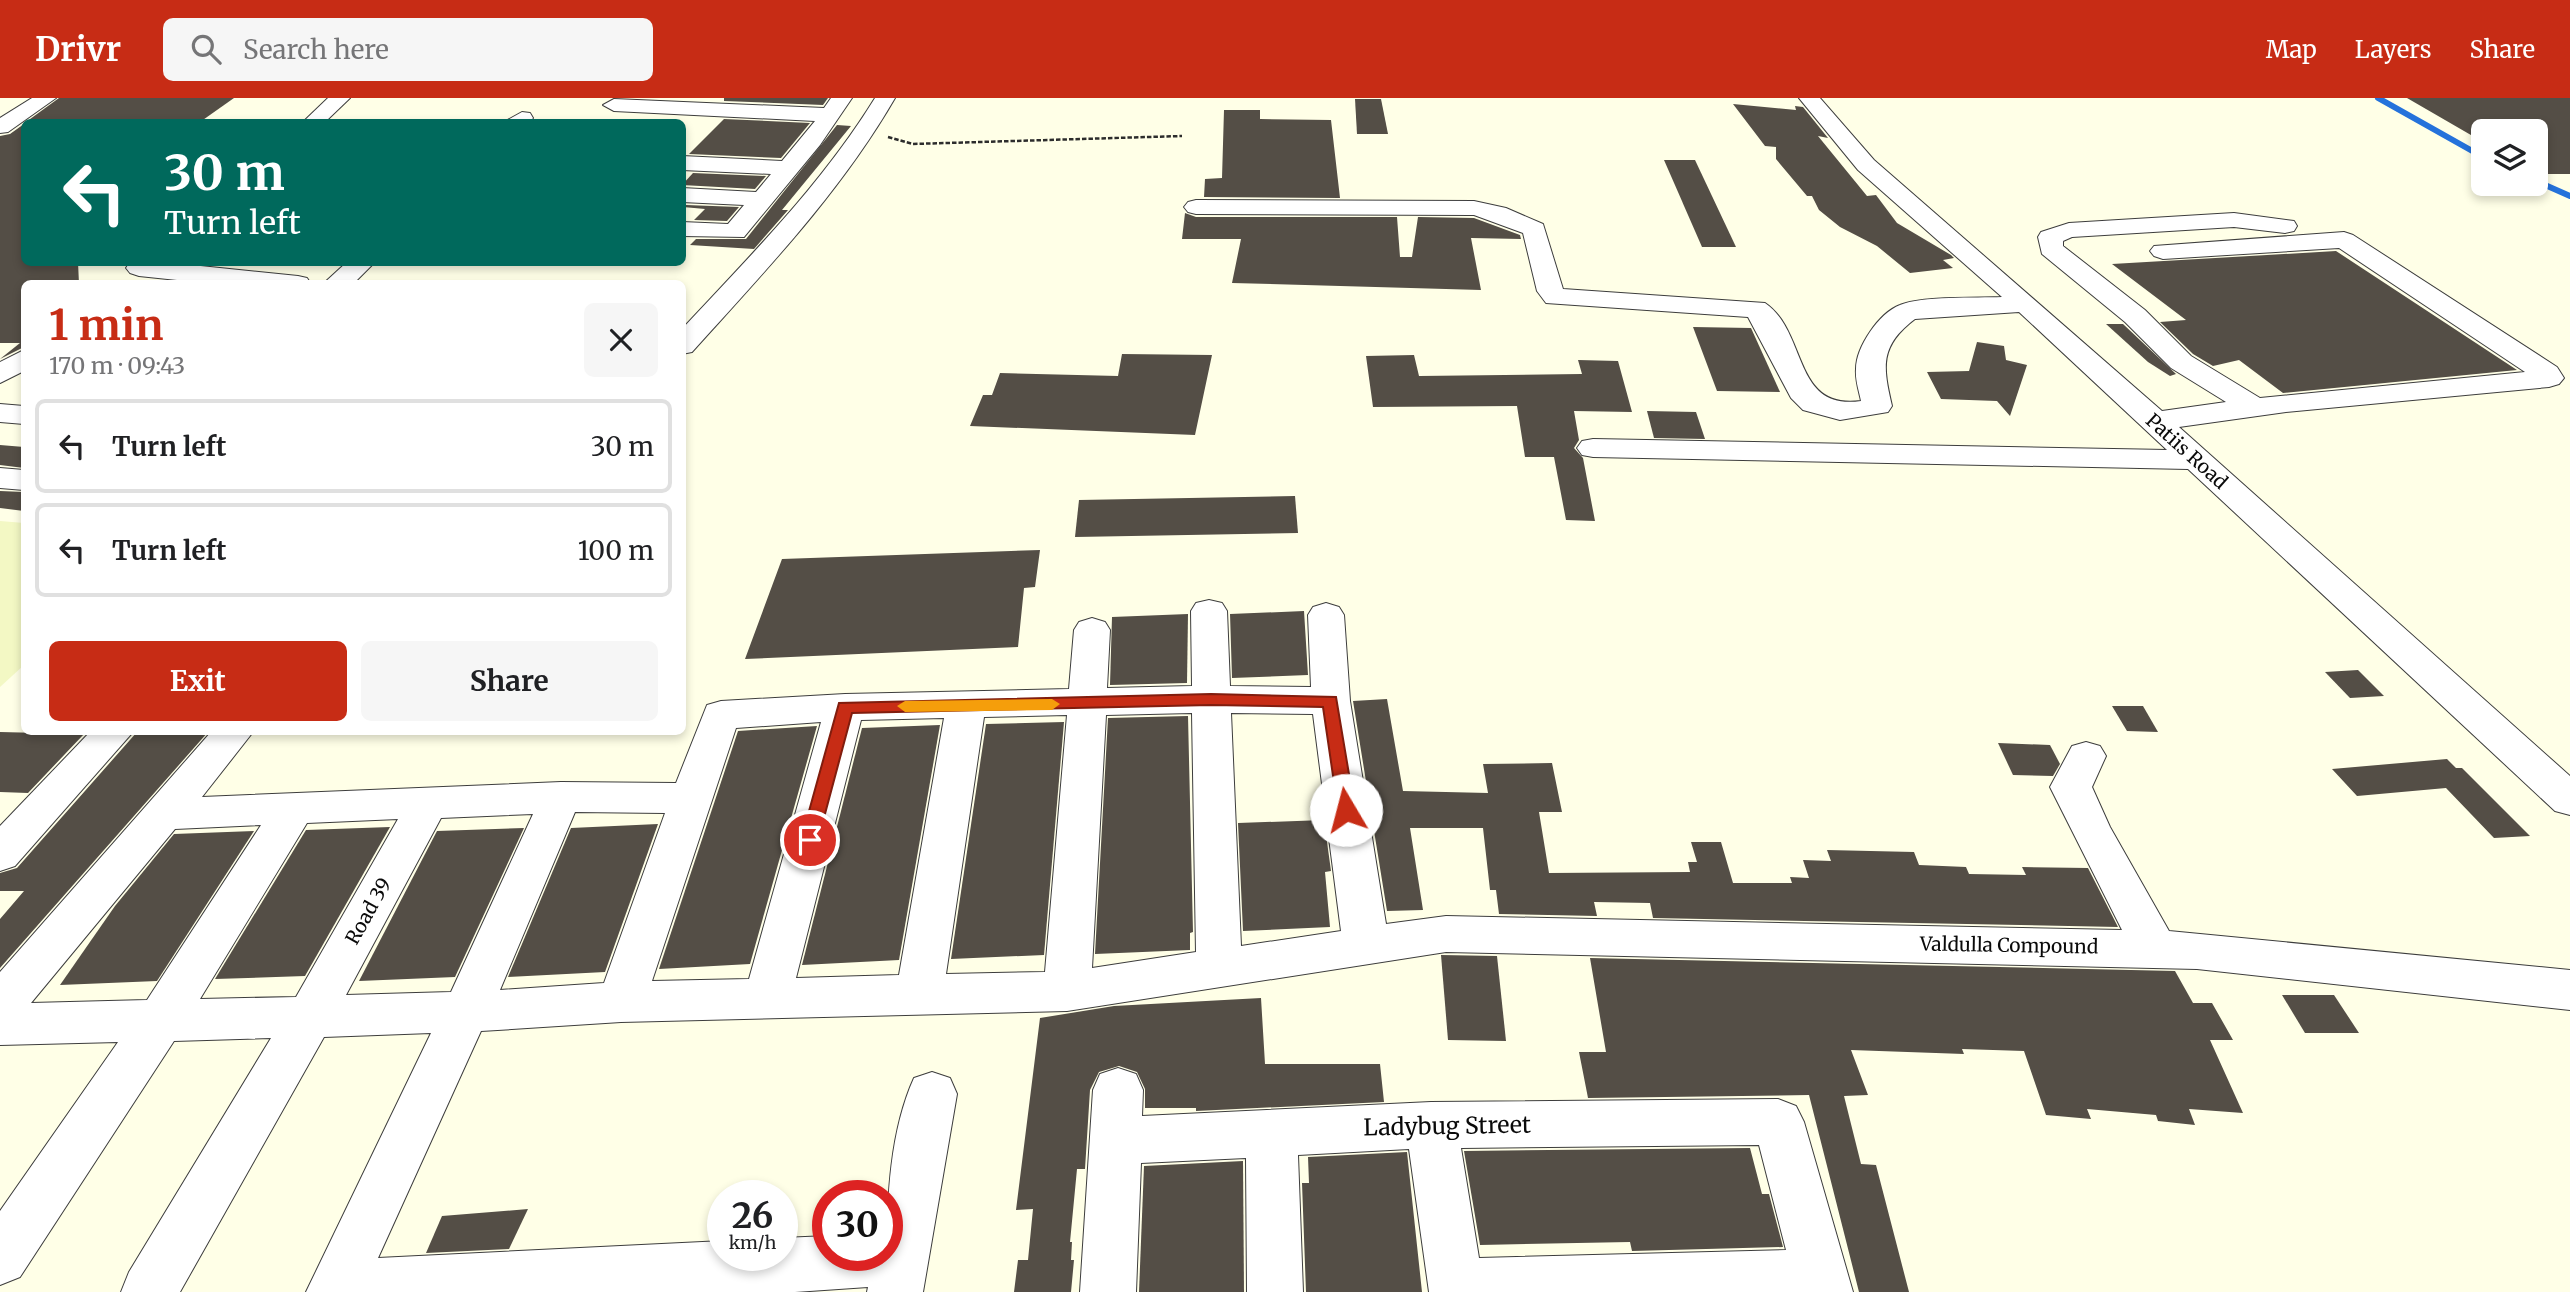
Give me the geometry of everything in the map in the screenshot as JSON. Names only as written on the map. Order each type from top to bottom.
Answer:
[{"type":"street","points":[[0,127],[46,98]]},
{"type":"street","points":[[316,119],[340,98]]},
{"type":"street","points":[[686,342],[791,228],[866,132],[885,98]]},
{"type":"street","name":"Patiis Road","points":[[1809,98],[1866,165],[2025,303],[2563,786]]},
{"type":"street","points":[[597,119],[618,101],[835,106]]},
{"type":"street","points":[[686,229],[735,232],[812,139],[835,106]]},
{"type":"street","points":[[786,138],[812,139]]},
{"type":"street","points":[[686,163],[786,168]]},
{"type":"street","points":[[686,195],[760,199]]},
{"type":"street","points":[[1196,207],[1474,208],[1497,213],[1534,229],[1550,291],[1555,297],[1755,309],[1764,315],[1806,398],[1814,406],[1829,411],[1866,410],[1877,406],[1870,366],[1887,330],[1897,317],[1908,311],[2025,303]]},
{"type":"street","points":[[2154,421],[2549,378],[2344,240],[2292,226],[2234,220],[2069,230],[2050,237],[2051,249],[2135,316],[2181,362],[2256,408]]},
{"type":"street","points":[[2163,251],[2344,240]]},
{"type":"street","points":[[341,280],[358,266]]},
{"type":"street","points":[[135,271],[248,280]]},
{"type":"street","points":[[0,374],[21,361]]},
{"type":"street","points":[[0,413],[21,415]]},
{"type":"street","points":[[1593,448],[2197,460]]},
{"type":"street","points":[[0,478],[21,480]]},
{"type":"street","points":[[1209,611],[1219,966]]},
{"type":"street","points":[[1326,615],[1331,701],[1366,946]]},
{"type":"street","points":[[1067,991],[1092,630]]},
{"type":"street","points":[[621,1002],[721,715],[845,707],[1087,704],[1211,699],[1331,701]]},
{"type":"street","points":[[919,995],[966,705]]},
{"type":"street","points":[[767,999],[845,707]]},
{"type":"street","points":[[9,836],[110,735]]},
{"type":"street","points":[[0,1006],[231,735]]},
{"type":"street","points":[[2086,756],[2071,787],[2090,829],[2155,948]]},
{"type":"street","points":[[165,814],[427,805],[561,797],[691,798]]},
{"type":"street","points":[[561,797],[466,1012],[335,1290],[898,1274],[932,1094]]},
{"type":"street","name":"Road 39","points":[[149,1292],[310,1017],[427,805]]},
{"type":"street","points":[[0,1258],[160,1020],[294,809]]},
{"type":"street","name":"Valdulla Compound","points":[[0,1024],[466,1012],[621,1002],[1067,991],[1219,966],[1446,934],[2155,948],[2456,976],[2570,990]]},
{"type":"street","points":[[1108,1292],[1118,1090]]},
{"type":"street","name":"Ladybug Street","points":[[1117,1141],[1431,1125],[1778,1122],[1823,1284]]},
{"type":"street","points":[[1431,1125],[1457,1290],[1823,1284]]},
{"type":"street","points":[[1271,1132],[1275,1292]]},
{"type":"path","points":[[866,132],[913,144],[1182,136]]},
{"type":"green space","points":[[0,521],[21,523],[21,668],[0,687]]},
{"type":"building","points":[[59,98],[234,98],[204,119],[30,119]]},
{"type":"building","points":[[724,98],[828,98],[823,105],[724,101]]},
{"type":"building","points":[[2407,98],[2570,98],[2570,174],[2548,174],[2548,119],[2471,119],[2471,135]]},
{"type":"building","points":[[1355,99],[1381,99],[1388,134],[1357,134]]},
{"type":"building","points":[[1733,104],[1796,110],[1795,106],[1803,107],[1828,138],[1818,136],[1867,196],[1876,195],[1897,223],[1951,255],[1954,258],[1943,260],[1953,268],[1910,273],[1877,246],[1840,227],[1819,210],[1812,196],[1807,196],[1776,159],[1776,147],[1765,146]]},
{"type":"building","points":[[1224,110],[1260,110],[1260,119],[1331,120],[1340,198],[1204,197],[1205,179],[1222,178]]},
{"type":"building","points":[[724,119],[810,123],[781,158],[689,154]]},
{"type":"building","points":[[837,125],[851,126],[782,210],[788,210],[754,249],[690,245],[696,239],[746,239]]},
{"type":"building","points":[[21,126],[21,266],[78,266],[79,280],[21,280],[21,348],[0,359],[20,343],[0,343],[0,136],[10,134]]},
{"type":"building","points":[[1664,160],[1695,160],[1736,247],[1702,247]]},
{"type":"building","points":[[693,173],[766,176],[755,189],[686,185],[686,181]]},
{"type":"building","points":[[686,205],[739,207],[727,221],[694,220],[705,209],[686,207]]},
{"type":"building","points":[[1185,213],[1196,217],[1397,217],[1400,257],[1412,257],[1418,217],[1474,218],[1520,235],[1521,239],[1471,238],[1481,290],[1232,283],[1241,239],[1182,239]]},
{"type":"building","points":[[2336,251],[2517,370],[2283,393],[2239,360],[2213,366],[2193,354],[2160,322],[2186,320],[2112,264]]},
{"type":"building","points":[[2106,324],[2123,324],[2176,374],[2170,376],[2148,362]]},
{"type":"building","points":[[1693,327],[1751,328],[1780,392],[1717,391]]},
{"type":"building","points":[[1977,342],[2004,346],[2006,360],[2027,365],[2010,416],[1997,401],[1941,399],[1927,372],[1969,371]]},
{"type":"building","points":[[1122,354],[1212,355],[1195,435],[970,426],[983,395],[992,395],[1000,373],[1118,376]]},
{"type":"building","points":[[1414,355],[1419,376],[1582,374],[1578,360],[1618,361],[1632,412],[1574,411],[1579,440],[1574,448],[1583,458],[1595,521],[1566,520],[1554,457],[1525,457],[1517,406],[1373,407],[1366,356]]},
{"type":"building","points":[[1647,411],[1696,412],[1705,439],[1654,438]]},
{"type":"building","points":[[0,445],[21,447],[21,468],[0,465]]},
{"type":"building","points":[[0,491],[21,492],[21,511],[0,508]]},
{"type":"building","points":[[1295,496],[1298,533],[1075,537],[1079,500]]},
{"type":"building","points":[[1040,550],[1035,587],[1024,588],[1018,647],[745,659],[782,559]]},
{"type":"building","points":[[1304,611],[1308,675],[1232,678],[1230,614]]},
{"type":"building","points":[[1188,614],[1187,683],[1110,685],[1112,617]]},
{"type":"building","points":[[2358,670],[2384,696],[2350,698],[2325,672]]},
{"type":"building","points":[[1387,699],[1403,791],[1488,793],[1483,764],[1552,763],[1562,812],[1539,812],[1549,873],[1690,872],[1688,862],[1697,862],[1691,842],[1721,842],[1733,883],[1792,883],[1790,877],[1809,878],[1803,860],[1831,861],[1827,850],[1914,852],[1919,865],[1966,867],[1969,874],[2026,875],[2022,867],[2088,868],[2118,927],[1653,918],[1650,903],[1594,902],[1597,916],[1499,914],[1496,890],[1490,890],[1483,828],[1410,828],[1423,910],[1387,911],[1353,701]]},
{"type":"building","points":[[2112,706],[2143,706],[2158,732],[2127,731]]},
{"type":"building","points":[[1188,716],[1193,932],[1190,933],[1190,950],[1095,954],[1108,718]]},
{"type":"building","points":[[1064,722],[1044,955],[951,959],[986,724]]},
{"type":"building","points":[[940,725],[899,960],[802,965],[862,728]]},
{"type":"building","points":[[817,726],[750,964],[659,969],[738,731]]},
{"type":"building","points":[[0,732],[21,732],[21,735],[83,735],[28,793],[0,792]]},
{"type":"building","points":[[134,735],[205,735],[0,968],[0,919],[24,891],[0,891],[0,873],[17,868]]},
{"type":"building","points":[[1998,743],[2050,745],[2060,764],[2053,776],[2013,775]]},
{"type":"building","points":[[2447,759],[2456,768],[2462,768],[2530,836],[2494,838],[2446,788],[2357,796],[2332,769]]},
{"type":"building","points":[[1324,820],[1331,871],[1325,872],[1330,927],[1243,931],[1238,823]]},
{"type":"building","points":[[658,824],[605,972],[508,977],[571,828]]},
{"type":"building","points":[[390,827],[305,976],[215,979],[306,830]]},
{"type":"building","points":[[524,828],[455,977],[359,981],[437,831]]},
{"type":"building","points":[[254,831],[157,981],[60,985],[115,906],[174,834]]},
{"type":"building","points":[[1441,955],[1497,956],[1506,1041],[1448,1040]]},
{"type":"building","points":[[1590,958],[2175,971],[2193,1003],[2212,1003],[2233,1040],[2210,1040],[2243,1113],[2189,1109],[2195,1125],[2158,1121],[2156,1115],[2087,1109],[2091,1119],[2046,1115],[2024,1051],[1962,1049],[1964,1054],[1851,1050],[1868,1095],[1844,1096],[1861,1164],[1876,1165],[1909,1292],[1859,1292],[1809,1095],[1588,1098],[1579,1052],[1606,1052]]},
{"type":"building","points":[[2282,995],[2334,995],[2359,1033],[2305,1033]]},
{"type":"building","points":[[1261,998],[1265,1064],[1380,1064],[1384,1102],[1196,1111],[1196,1108],[1145,1108],[1145,1089],[1137,1072],[1119,1066],[1099,1072],[1090,1090],[1085,1169],[1077,1169],[1070,1242],[1071,1260],[1074,1260],[1071,1292],[1014,1292],[1018,1260],[1028,1260],[1033,1209],[1016,1210],[1040,1018],[1114,1006]]},
{"type":"building","points":[[1750,1148],[1762,1194],[1769,1194],[1783,1247],[1632,1251],[1630,1242],[1480,1245],[1464,1151]]},
{"type":"building","points":[[1407,1152],[1422,1292],[1306,1292],[1302,1183],[1309,1183],[1308,1157]]},
{"type":"building","points":[[1243,1161],[1244,1292],[1139,1292],[1144,1166]]},
{"type":"building","points":[[528,1209],[509,1249],[426,1253],[442,1216]]},
{"type":"waterway","points":[[2378,98],[2471,150]]},
{"type":"waterway","points":[[2548,186],[2570,196]]},
{"type":"slow traffic","points":[[905,706],[1052,704]]},
{"type":"route","points":[[810,840],[845,707],[1087,704],[1211,699],[1331,701],[1346,810]]}]
